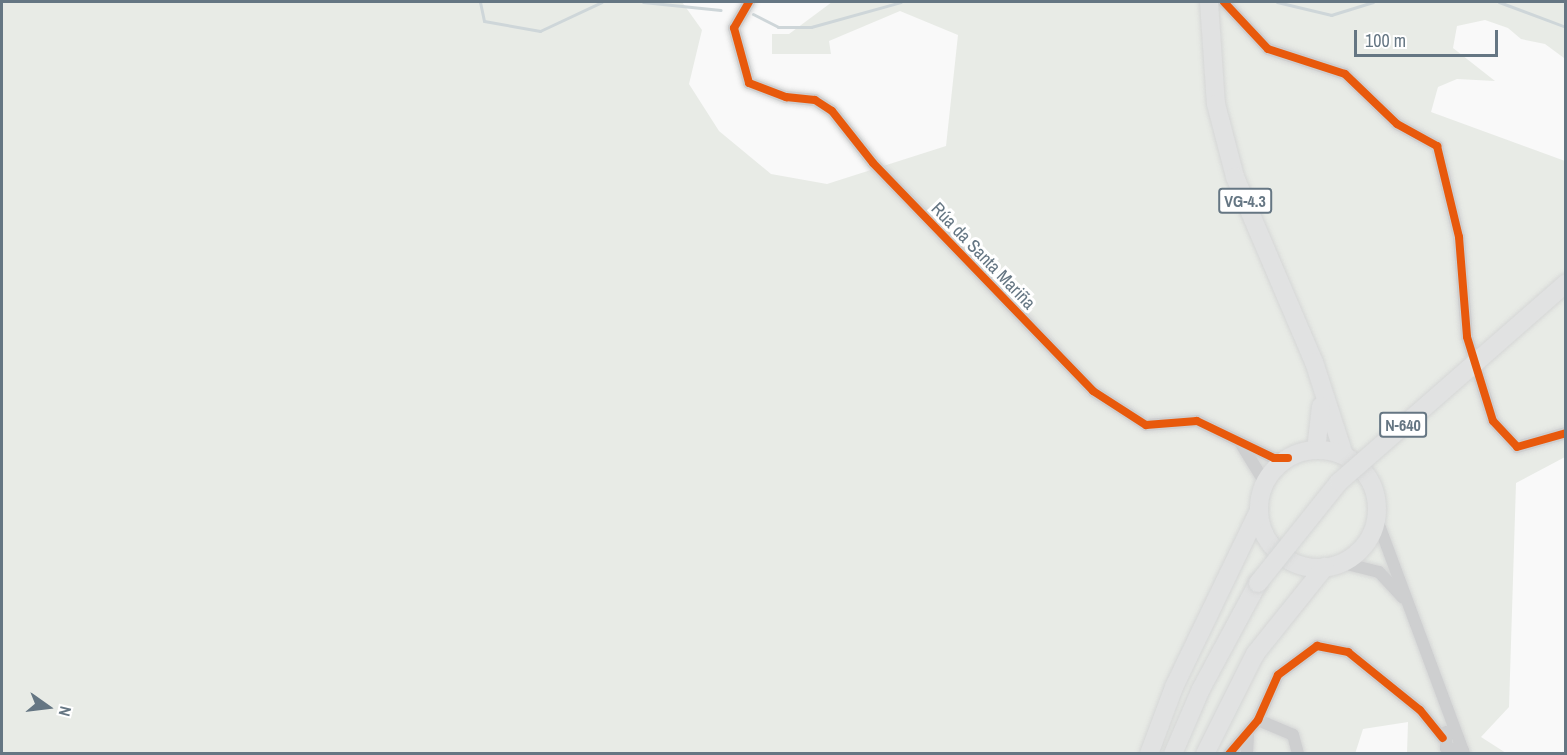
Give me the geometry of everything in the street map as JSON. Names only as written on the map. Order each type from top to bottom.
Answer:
[{"type":"highway","name":"VG-4.3","points":[[1209,2],[1208,31],[1216,104],[1235,177],[1314,362],[1344,455]]},
{"type":"highway","name":"N-640","points":[[1173,753],[1258,583],[1339,482],[1566,283]]},
{"type":"highway","name":"VG-4.3","points":[[1314,362],[1322,421],[1316,450]]},
{"type":"highway","points":[[1149,753],[1174,687],[1259,510],[1265,483],[1288,458],[1316,450],[1344,455],[1371,483],[1376,517],[1364,546],[1342,562],[1325,567],[1285,558],[1266,536],[1259,510]]},
{"type":"highway","points":[[1205,753],[1255,654],[1325,567]]},
{"type":"street","name":"Rúa da Santa Mariña","points":[[749,2],[734,28],[749,83],[786,97],[814,100],[832,111],[873,163],[1049,348],[1127,417],[1157,426],[1197,421],[1230,433],[1274,458],[1288,458]]},
{"type":"street","points":[[1224,2],[1268,49],[1345,74],[1397,124],[1437,146],[1459,237],[1467,336],[1493,421],[1517,447],[1566,433]]},
{"type":"street","name":"Rúa da Santa Mariña","points":[[1230,433],[1256,461],[1265,483]]},
{"type":"street","points":[[1376,517],[1463,752]]},
{"type":"street","points":[[1342,562],[1378,572],[1399,591],[1413,617]]},
{"type":"street","points":[[1229,753],[1248,735],[1258,720],[1278,675],[1317,646],[1333,645],[1420,710],[1445,746],[1463,752]]},
{"type":"street","points":[[1258,720],[1293,735],[1298,753]]},
{"type":"street","points":[[1445,746],[1454,725]]},
{"type":"street","points":[[1247,753],[1248,735]]},
{"type":"shaded area","points":[[2,2],[682,2],[702,30],[689,84],[719,131],[771,174],[827,184],[946,146],[958,35],[900,11],[829,41],[831,54],[772,54],[772,34],[789,34],[832,2],[1565,2],[1565,68],[1564,58],[1545,44],[1521,39],[1508,28],[1485,20],[1457,26],[1453,48],[1495,81],[1457,79],[1438,87],[1431,112],[1565,161],[1565,457],[1516,483],[1509,707],[1481,737],[1506,753],[1407,753],[1408,722],[1363,729],[1355,754],[1255,754],[1251,748],[1230,754],[2,753]]},
{"type":"waterway","points":[[480,2],[484,21],[540,31],[602,2]]},
{"type":"waterway","points":[[643,2],[721,10]]},
{"type":"waterway","points":[[753,14],[778,27],[811,27],[901,2]]},
{"type":"waterway","points":[[1277,2],[1331,15],[1373,2]]},
{"type":"waterway","points":[[1499,2],[1566,27]]},
{"type":"cycle path","points":[[749,2],[734,28],[749,83],[786,97],[815,100],[832,111],[873,163],[1093,391],[1146,425],[1197,421],[1274,458],[1288,458]]},
{"type":"cycle path","points":[[1224,2],[1268,49],[1345,74],[1397,124],[1437,146],[1459,237],[1467,337],[1493,421],[1517,447],[1566,433]]},
{"type":"cycle path","points":[[1229,754],[1258,720],[1278,675],[1317,646],[1348,652],[1420,710],[1443,738]]}]
